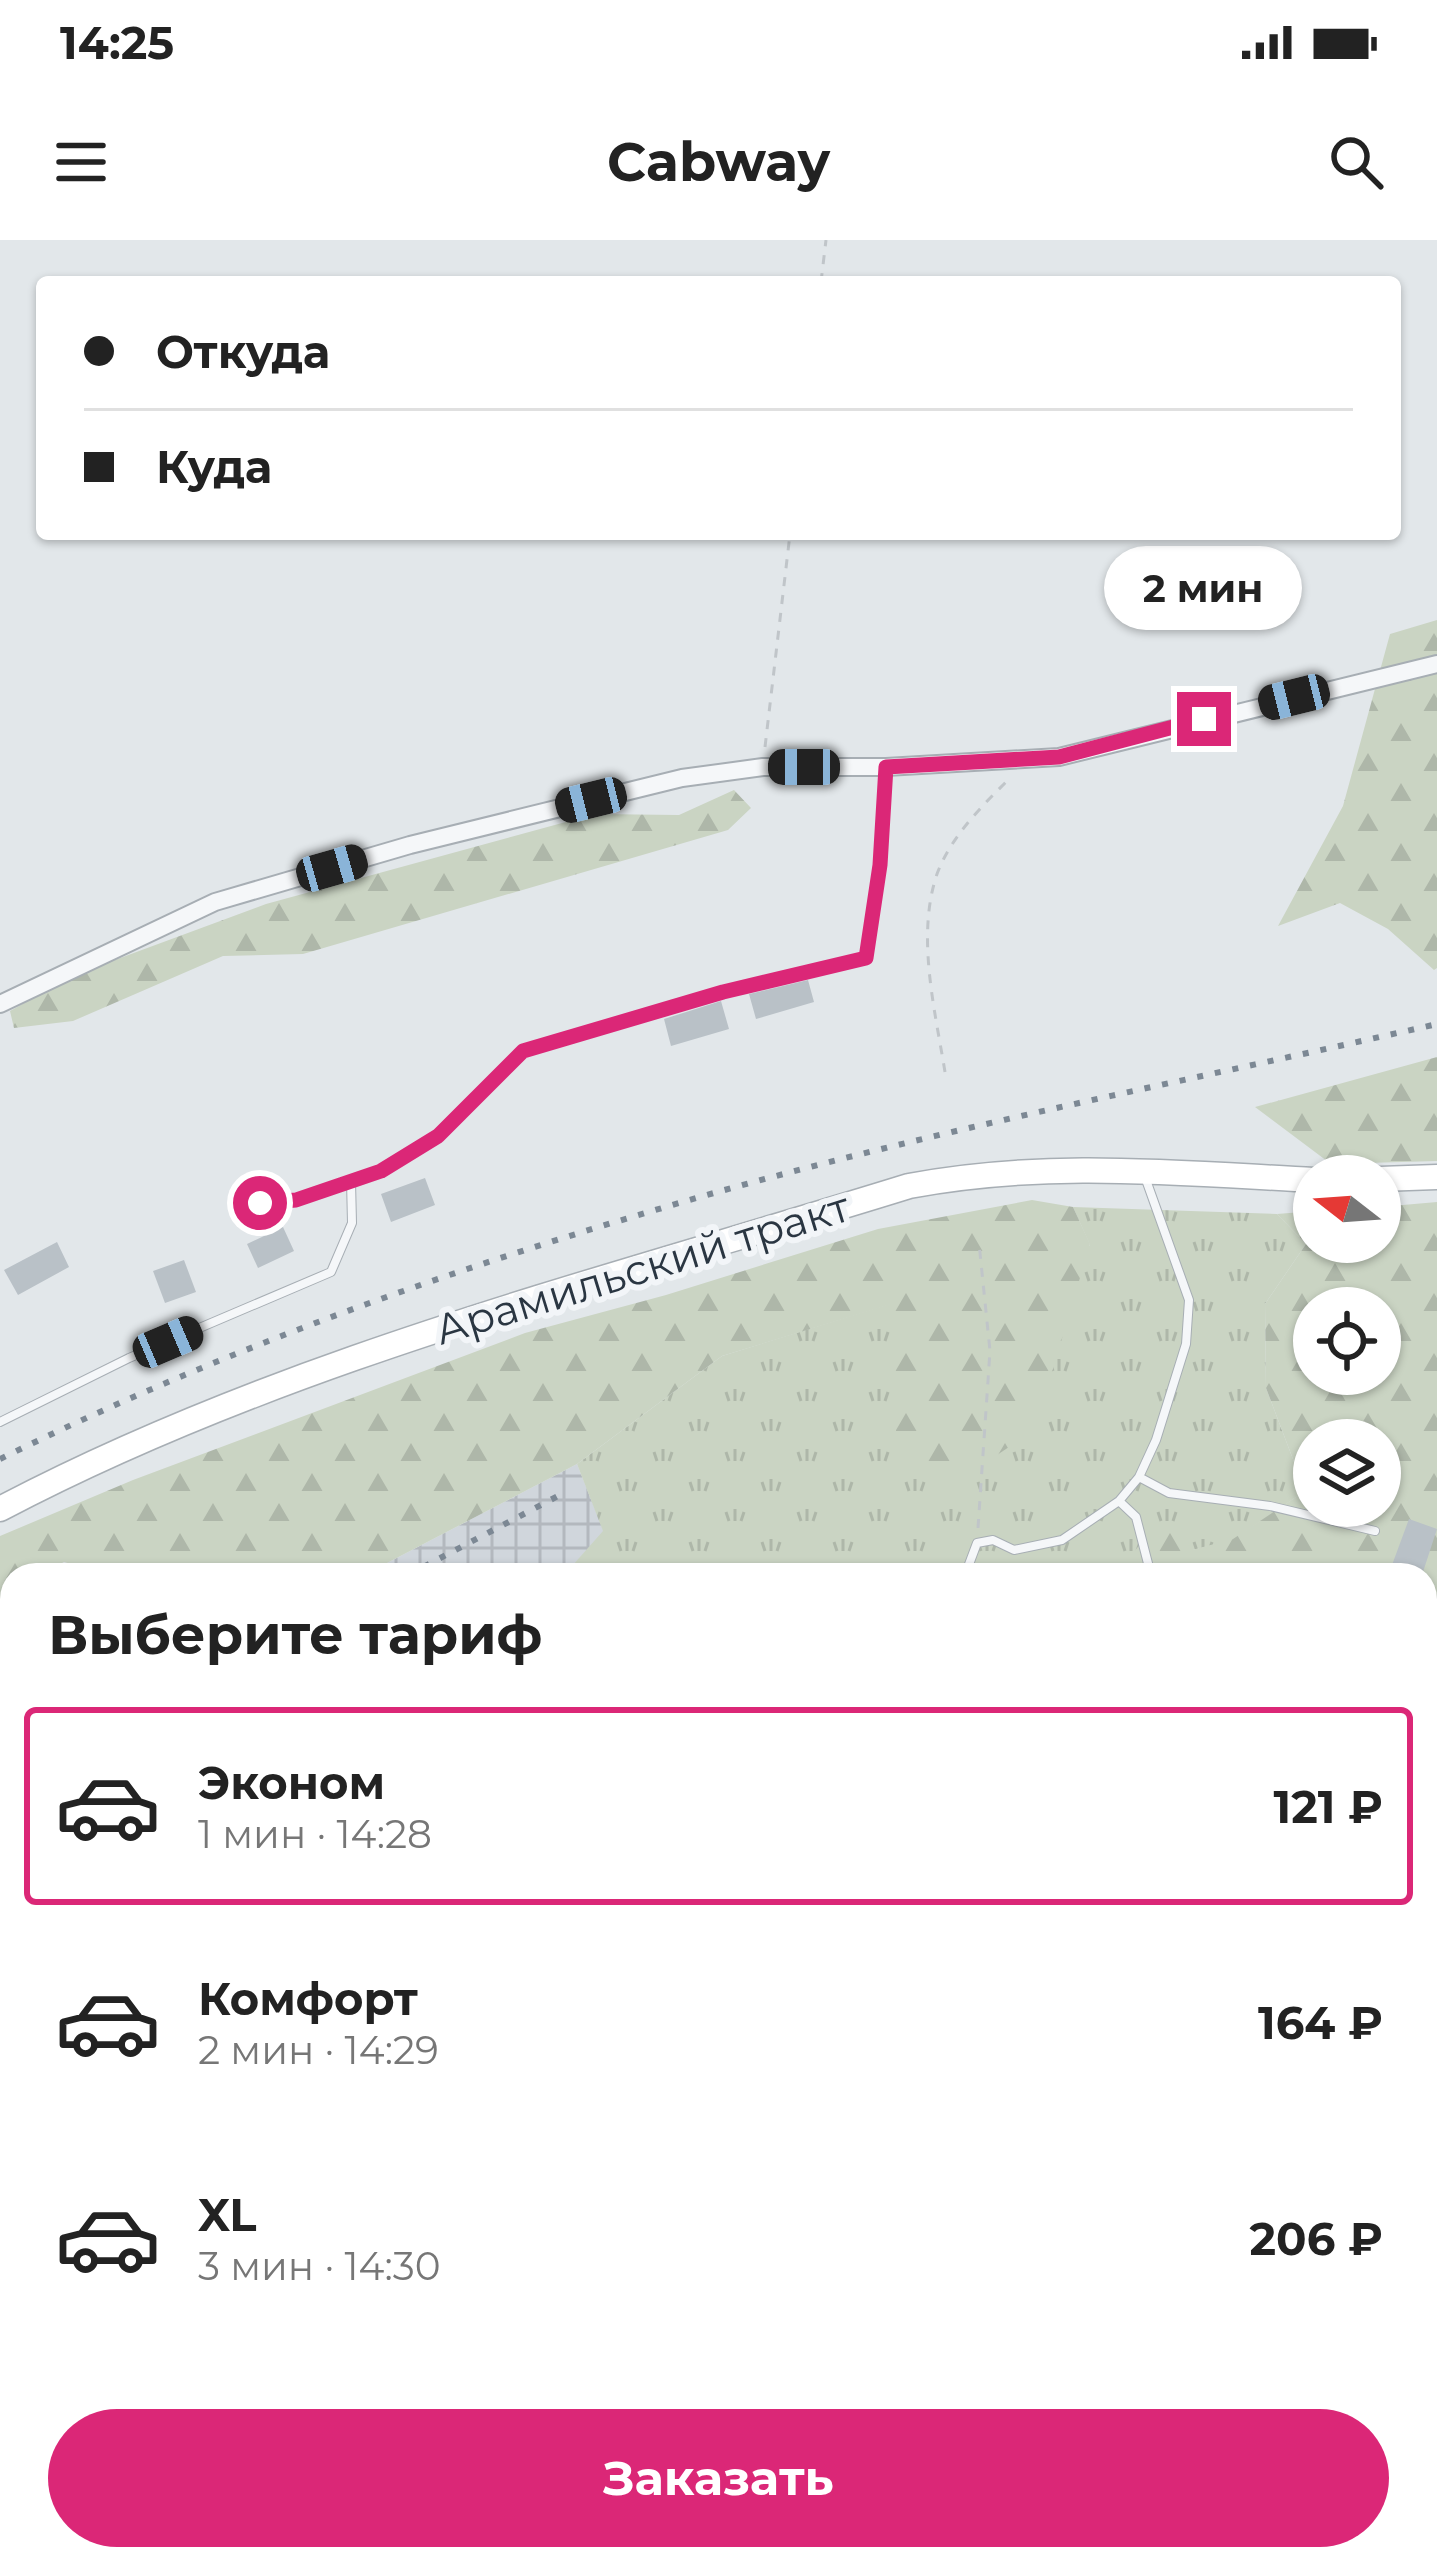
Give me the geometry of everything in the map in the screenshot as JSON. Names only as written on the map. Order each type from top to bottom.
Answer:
[{"type":"main road","name":"Арамильский тракт","points":[[0,1508],[190,1418],[370,1353],[909,1186],[978,1173],[1044,1168],[1293,1179]]},
{"type":"main road","points":[[1401,1178],[1437,1177]]},
{"type":"street","points":[[0,1004],[215,902],[410,844],[682,778],[763,767],[886,767],[1059,757],[1437,664]]},
{"type":"lane","points":[[260,1203],[296,1200],[381,1171],[438,1136],[523,1051],[723,992],[866,958],[880,865],[886,767]]},
{"type":"lane","points":[[970,1563],[977,1543],[993,1540],[1014,1550],[1062,1540],[1119,1501],[1139,1477],[1156,1440],[1186,1344],[1189,1300],[1143,1172]]},
{"type":"lane","points":[[0,1422],[129,1358],[331,1272],[352,1223],[350,1181]]},
{"type":"lane","points":[[1139,1477],[1169,1493],[1270,1506],[1375,1531]]},
{"type":"lane","points":[[1119,1501],[1136,1517],[1148,1563]]},
{"type":"path","points":[[822,276],[826,240]]},
{"type":"path","points":[[763,767],[789,540]]},
{"type":"path","points":[[945,1072],[930,973],[929,924],[937,874],[968,820],[1012,776]]},
{"type":"path","points":[[977,1543],[990,1351],[979,1243]]},
{"type":"shaded area","points":[[577,1464],[604,1532],[575,1563],[387,1563]]},
{"type":"green space","points":[[1437,620],[1434,970],[1388,929],[1340,903],[1278,926],[1343,806],[1390,634]]},
{"type":"green space","points":[[734,790],[751,808],[728,830],[303,954],[223,956],[73,1021],[14,1028],[10,1011],[77,974],[266,904],[595,814],[679,815]]},
{"type":"green space","points":[[1437,1057],[1437,1161],[1401,1162],[1401,1155],[1319,1155],[1255,1107]]},
{"type":"green space","points":[[1032,1200],[1073,1207],[1090,1244],[1053,1369],[1018,1441],[955,1483],[896,1438],[895,1303],[722,1356],[577,1464],[387,1563],[0,1563],[0,1536],[133,1480],[525,1333],[878,1229]]},
{"type":"green space","points":[[1437,1202],[1437,1563],[1125,1563],[1158,1522],[1192,1550],[1233,1539],[1293,1499],[1293,1527],[1401,1527],[1401,1419],[1293,1419],[1293,1459],[1266,1388],[1265,1304],[1293,1263],[1401,1263],[1401,1205]]},
{"type":"green space","points":[[1073,1207],[1277,1214],[1293,1231],[1293,1263],[1265,1304],[1266,1388],[1293,1459],[1293,1499],[1233,1540],[1141,1563],[575,1563],[603,1531],[577,1464],[722,1356],[896,1302],[896,1438],[1090,1245]]},
{"type":"green space","points":[[1293,1213],[1293,1231],[1277,1214]]},
{"type":"building","points":[[808,980],[814,1002],[756,1019],[749,994]]},
{"type":"building","points":[[721,1001],[729,1029],[671,1046],[664,1019]]},
{"type":"building","points":[[425,1178],[435,1205],[391,1222],[381,1194]]},
{"type":"building","points":[[283,1227],[294,1251],[258,1268],[247,1244]]},
{"type":"building","points":[[57,1242],[69,1267],[18,1295],[4,1270]]},
{"type":"building","points":[[184,1260],[196,1292],[165,1303],[153,1271]]},
{"type":"building","points":[[1409,1519],[1437,1529],[1426,1563],[1393,1563]]},
{"type":"railway","points":[[0,1459],[159,1386],[320,1321],[652,1211],[944,1134],[1437,1024]]},
{"type":"railway","points":[[431,1563],[558,1496]]},
{"type":"route","points":[[260,1203],[296,1200],[381,1171],[438,1136],[523,1051],[723,992],[866,958],[880,865],[886,767],[1059,757],[1204,719]]}]
